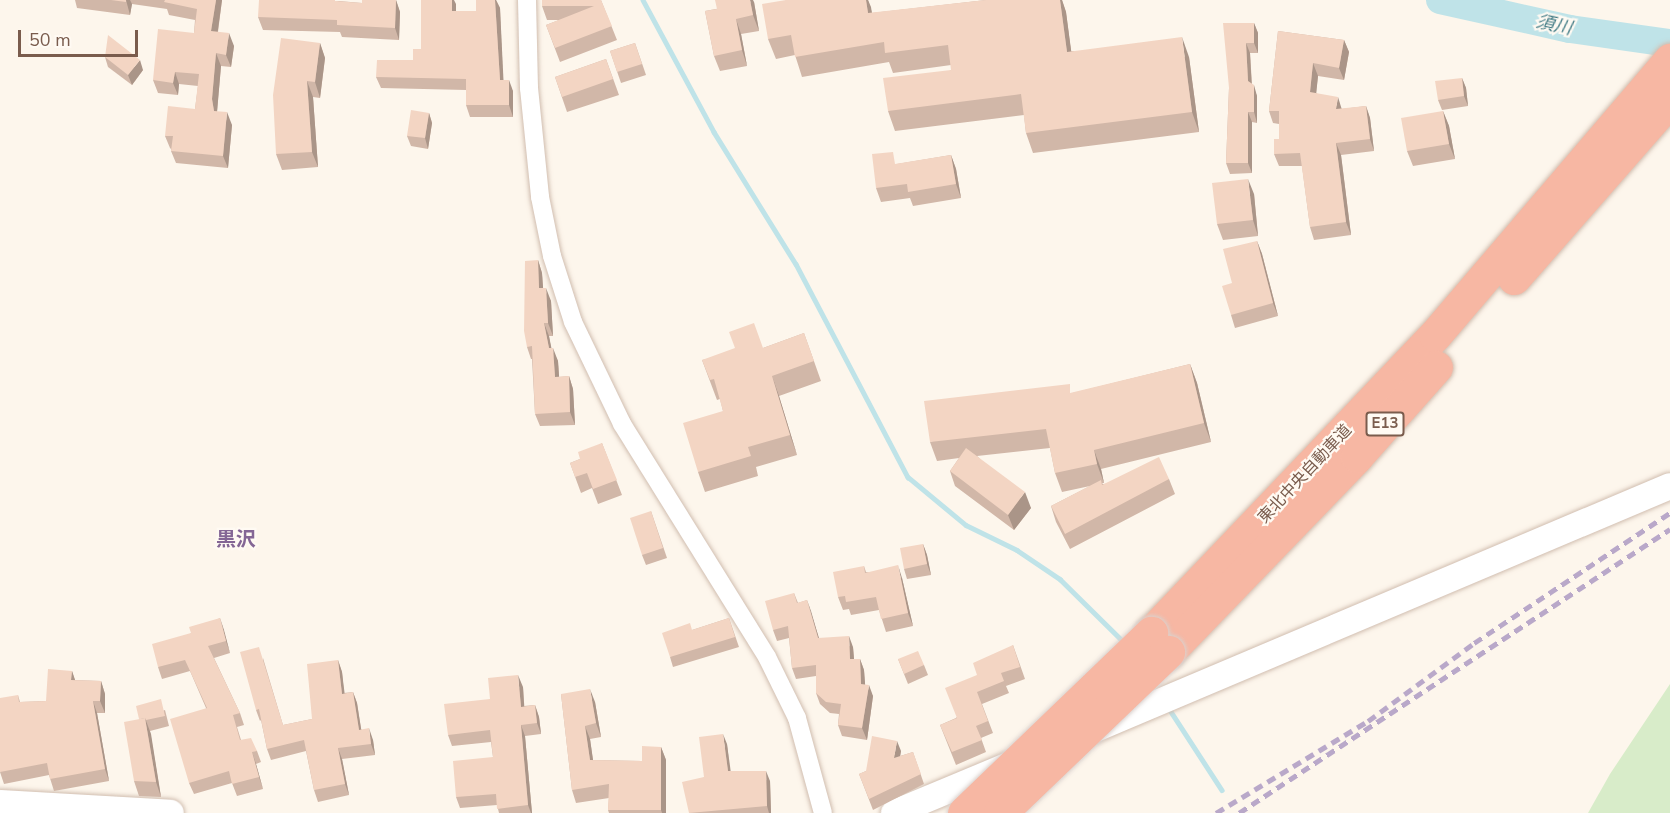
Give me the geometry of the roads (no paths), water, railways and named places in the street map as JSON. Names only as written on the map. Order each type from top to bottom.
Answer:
[{"type":"highway","points":[[1628,111],[1670,52]]},
{"type":"highway","name":"東北中央自動車道","points":[[1583,182],[1628,111],[1670,60]]},
{"type":"highway","name":"東北中央自動車道","points":[[1000,813],[1160,642],[1436,335],[1583,182],[1670,100]]},
{"type":"highway","name":"東北中央自動車道","points":[[964,813],[1160,642]]},
{"type":"street","points":[[526,0],[529,88],[540,197],[552,256],[573,322],[622,424],[767,657],[797,718],[823,813]]},
{"type":"street","points":[[894,813],[1670,486]]},
{"type":"street","points":[[0,803],[171,813]]},
{"type":"waterway","points":[[643,0],[714,132],[796,264],[908,477],[966,525],[1017,550],[1060,579],[1125,643]]},
{"type":"waterway","name":"須川","points":[[1440,0],[1570,29],[1670,43]]},
{"type":"waterway","points":[[1168,707],[1222,790]]},
{"type":"railway","points":[[1216,813],[1368,721],[1474,643],[1670,513]]},
{"type":"railway","points":[[1239,813],[1670,529]]},
{"type":"district","name":"黒沢","points":[[236,539]]}]
